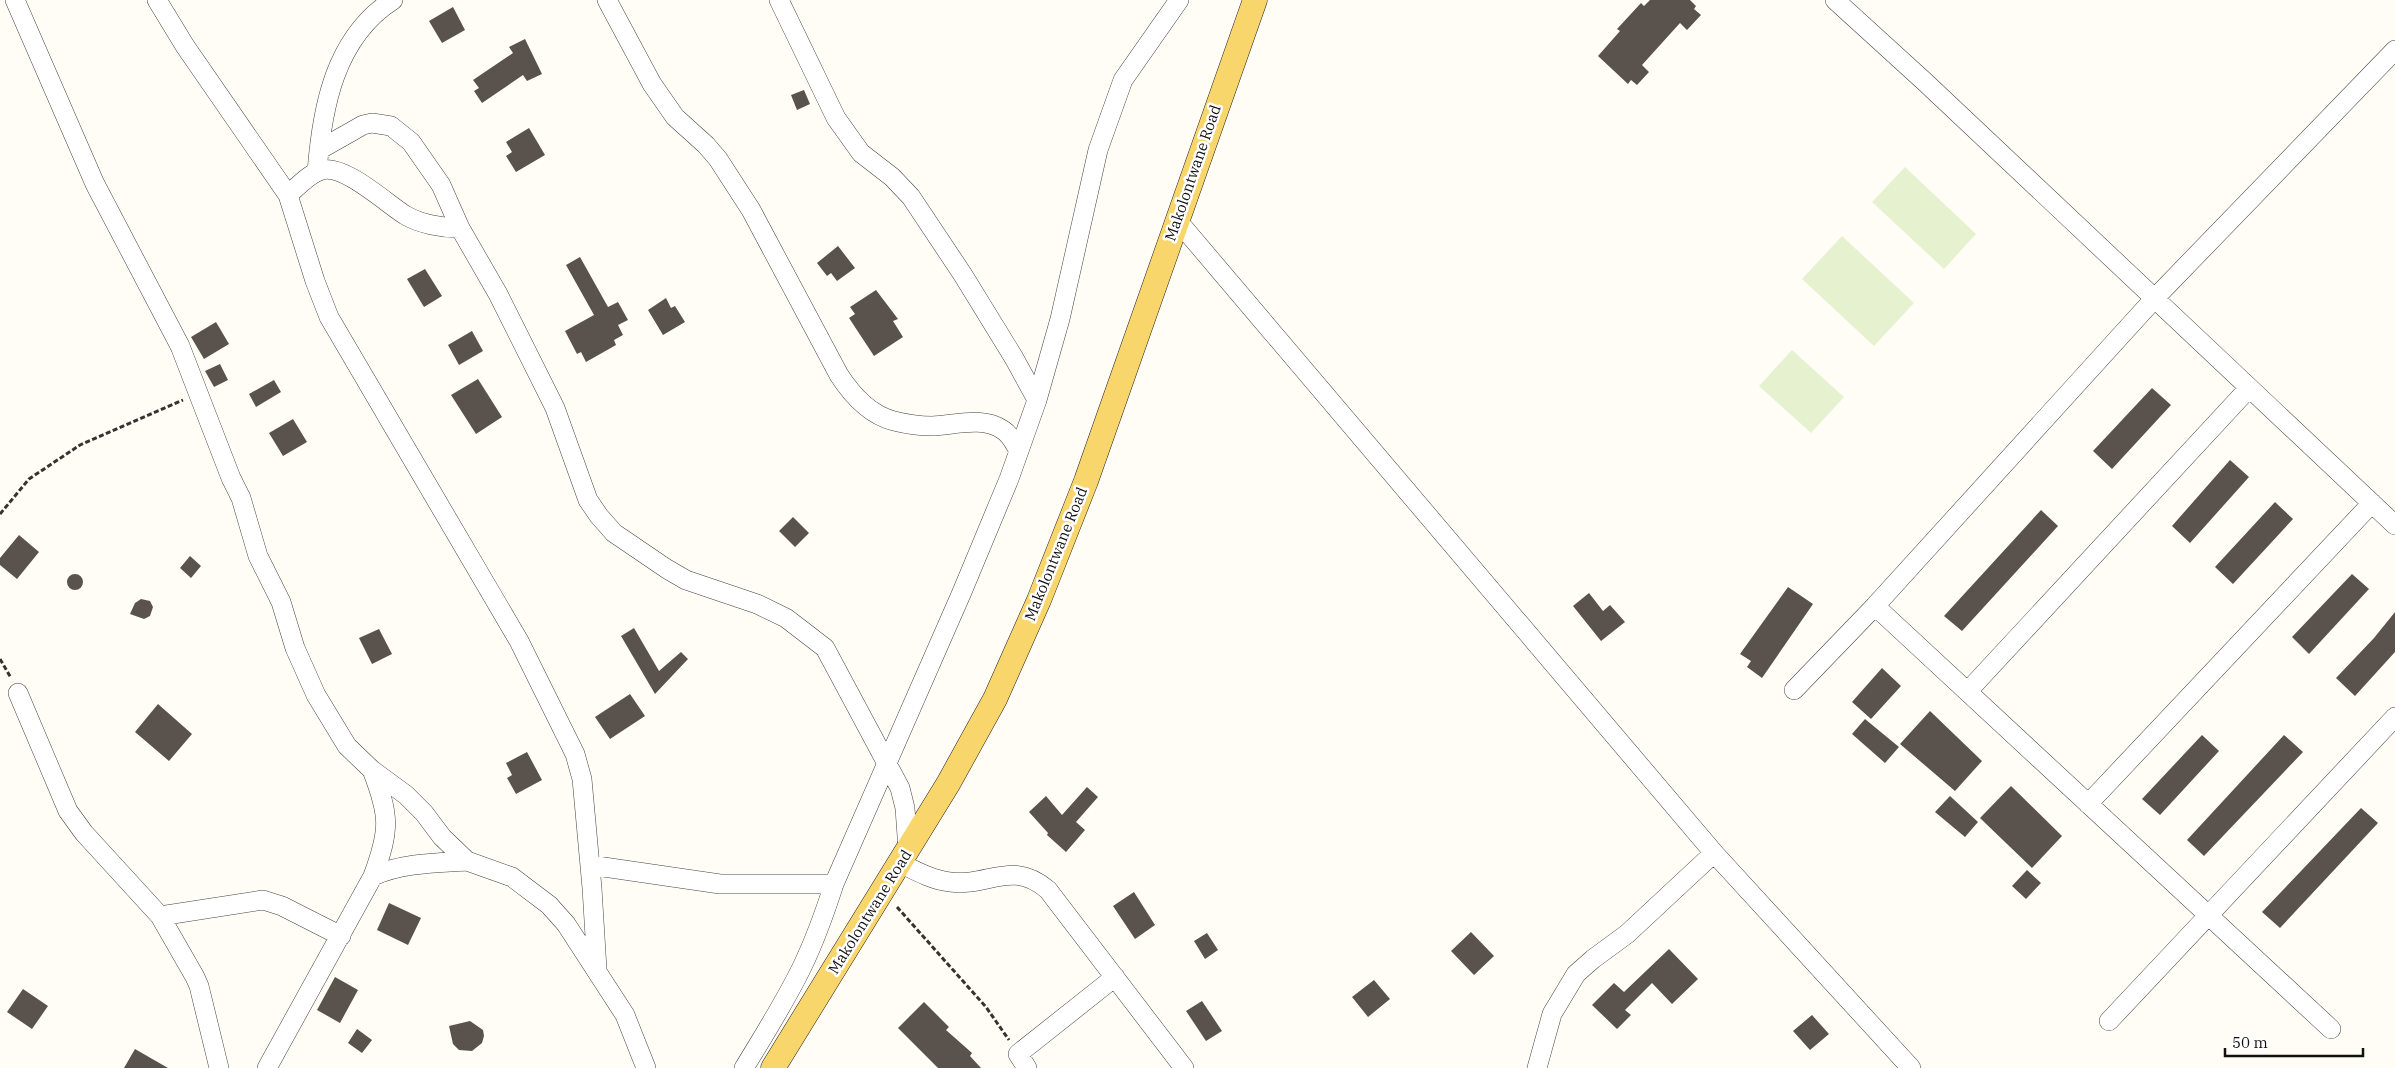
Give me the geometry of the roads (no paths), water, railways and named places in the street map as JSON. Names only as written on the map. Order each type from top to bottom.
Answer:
[{"type":"main road","name":"Makolontwane Road","points":[[773,1068],[948,784],[994,699],[1039,600],[1086,481],[1254,0]]},
{"type":"street","points":[[15,0],[95,184],[180,346],[197,394],[241,498],[258,556],[281,602],[295,648],[316,694],[347,746],[372,770],[406,795],[424,813],[442,837],[467,861]]},
{"type":"street","points":[[157,0],[185,46],[288,195],[315,281],[329,317],[519,641],[575,754],[582,779],[597,970]]},
{"type":"street","points":[[317,172],[328,98],[334,76],[344,54],[362,25],[378,10],[393,0]]},
{"type":"street","points":[[779,0],[836,118],[862,153],[892,177],[911,197],[963,275],[1014,358],[1037,400]]},
{"type":"street","points":[[744,1068],[784,1003],[802,967],[818,932],[834,884],[962,592],[1019,451],[1037,400],[1060,319],[1098,150],[1123,80],[1179,0]]},
{"type":"street","points":[[1835,0],[1925,82],[2395,525]]},
{"type":"street","points":[[611,3],[661,96],[675,117],[706,144],[752,210],[839,376],[849,390],[877,414],[893,421],[931,426],[982,422],[994,425],[1009,435],[1019,451]]},
{"type":"street","points":[[1794,690],[1875,606],[2154,299],[2395,50]]},
{"type":"street","points":[[319,150],[372,123],[391,126],[411,142],[442,185],[460,228],[498,294],[555,408],[588,500],[599,516],[614,533],[686,580],[757,604],[786,618],[825,648],[900,788],[905,808],[904,857],[932,878],[951,882],[968,882],[1023,874],[1036,880],[1048,890],[1184,1068]]},
{"type":"street","points":[[288,195],[317,172],[324,169],[338,171],[406,215],[441,227],[460,228]]},
{"type":"street","points":[[1177,220],[1714,853],[1911,1068]]},
{"type":"street","points":[[1968,691],[2249,388]]},
{"type":"street","points":[[2088,804],[2372,503]]},
{"type":"street","points":[[1875,606],[2088,804],[2210,914],[2331,1029]]},
{"type":"street","points":[[18,693],[68,811],[84,833],[160,916],[199,986],[219,1068]]},
{"type":"street","points":[[2109,1021],[2395,717]]},
{"type":"street","points":[[267,1068],[373,876],[385,841],[387,818],[384,799],[372,770]]},
{"type":"street","points":[[1537,1068],[1552,1014],[1576,974],[1593,958],[1627,934],[1714,853]]},
{"type":"street","points":[[373,876],[404,866],[467,861],[512,877],[530,889],[549,905],[566,924],[597,970],[625,1015],[646,1068]]},
{"type":"street","points":[[590,865],[720,884],[834,884]]},
{"type":"street","points":[[160,916],[263,900],[282,906],[341,936]]},
{"type":"street","points":[[1023,1061],[1115,977]]}]
